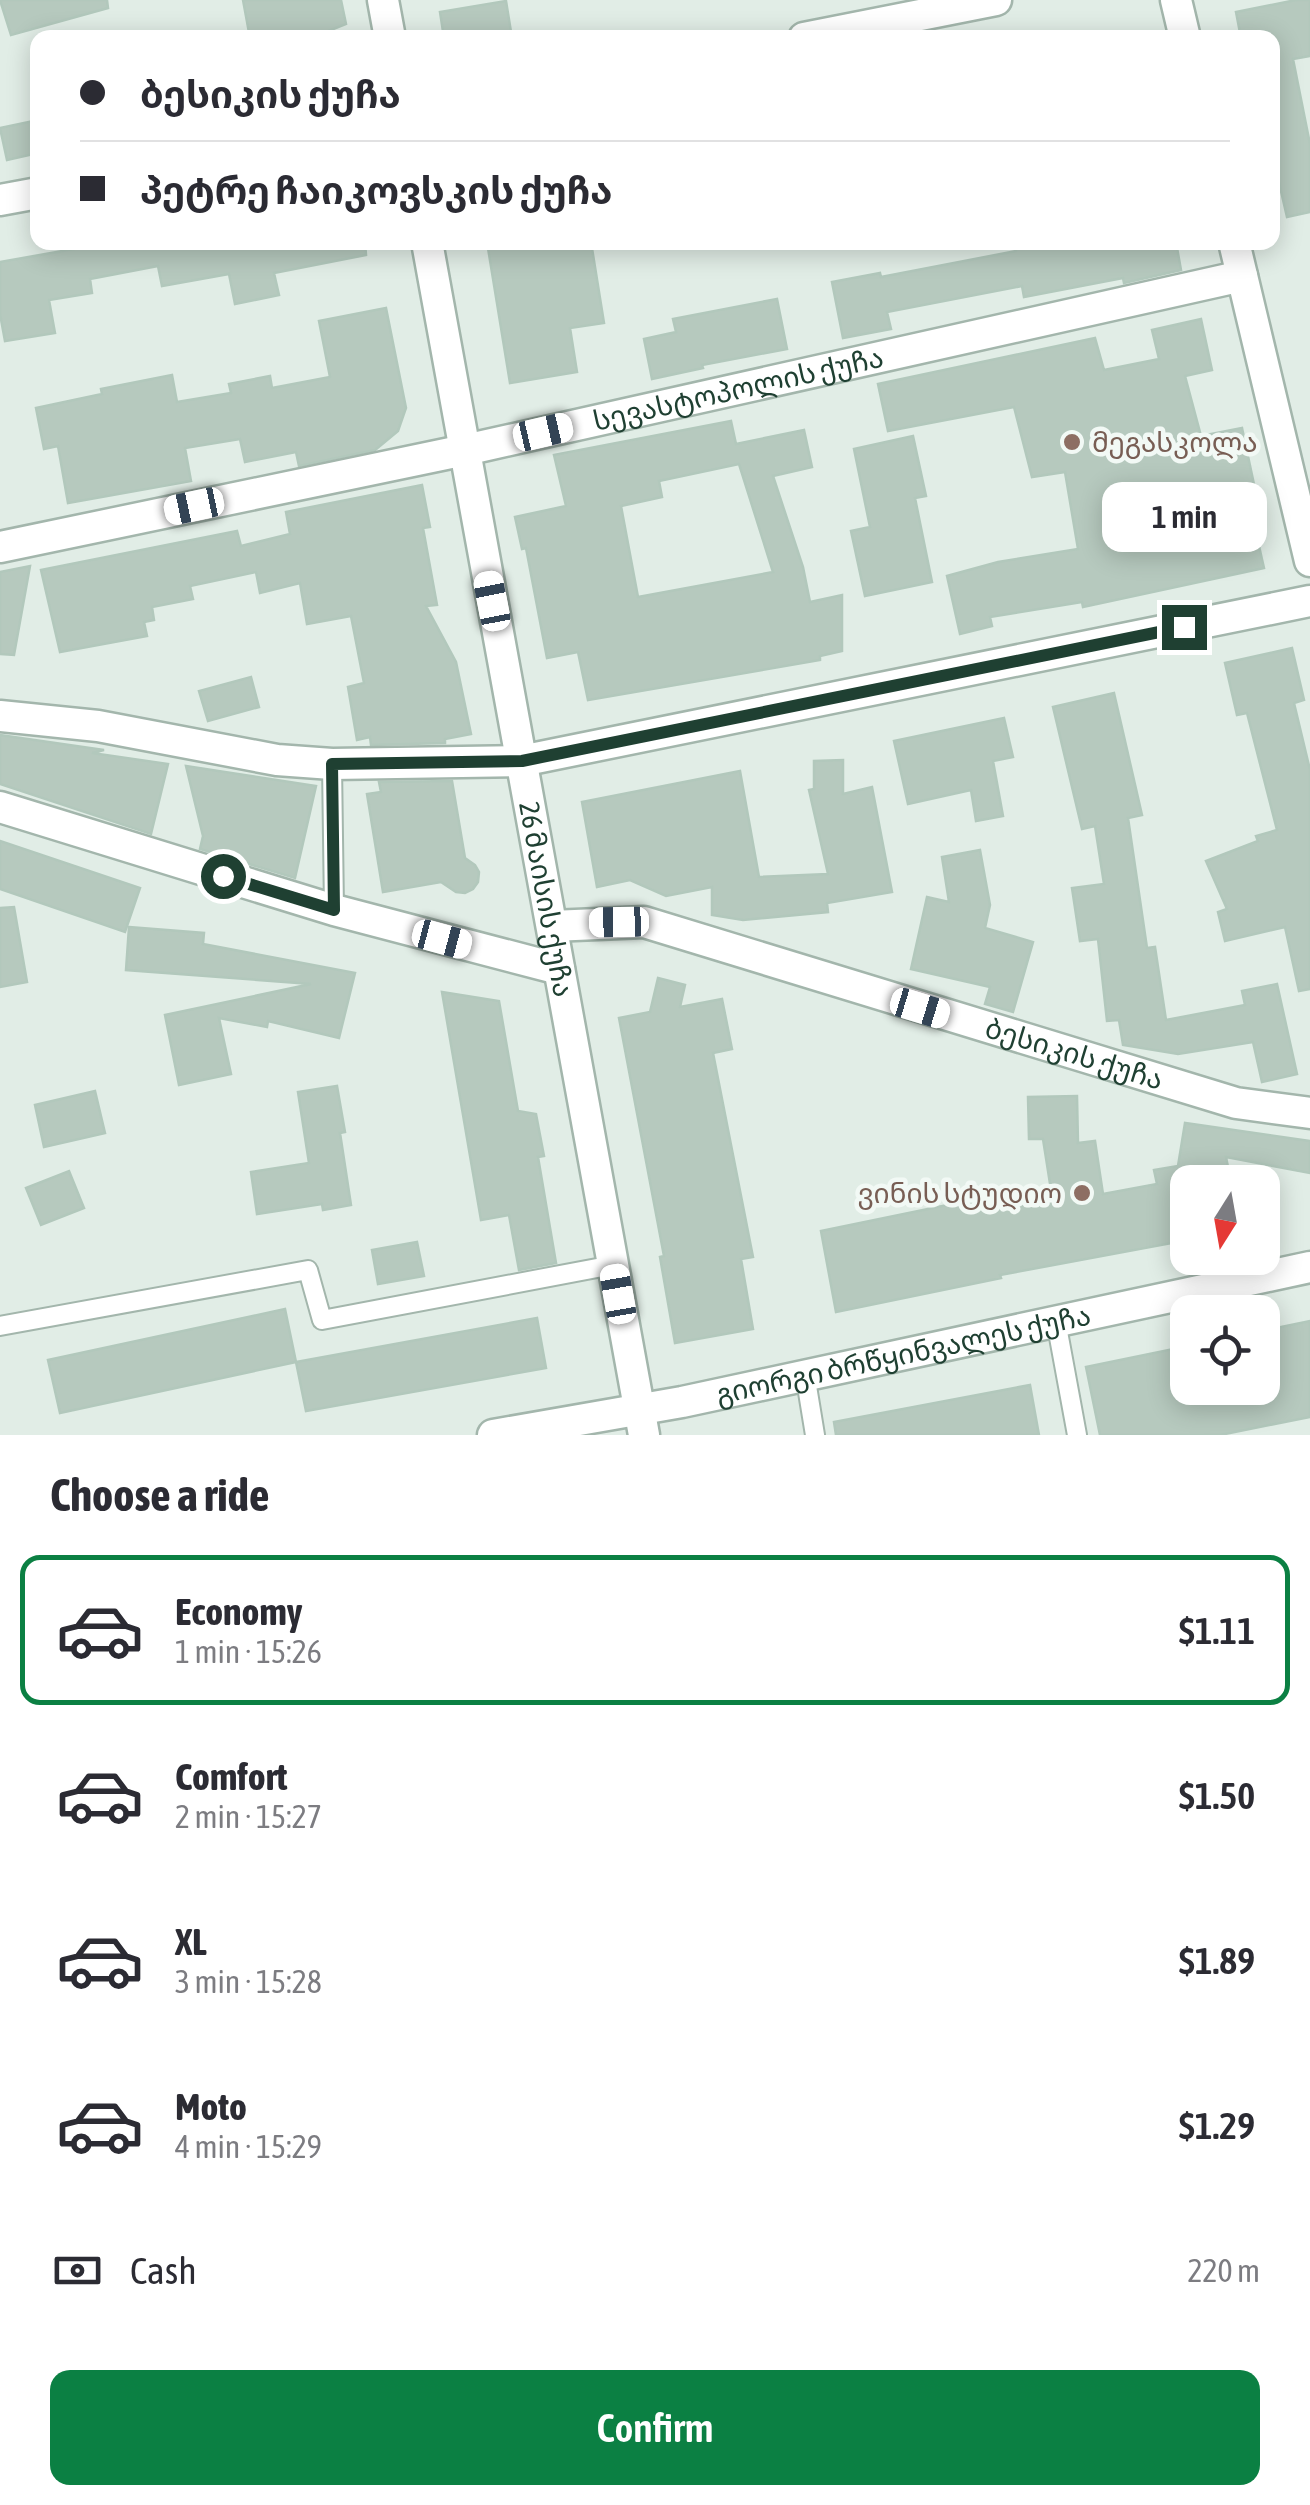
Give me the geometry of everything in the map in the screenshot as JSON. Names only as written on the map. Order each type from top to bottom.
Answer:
[{"type":"street","points":[[383,0],[389,30]]},
{"type":"street","points":[[844,30],[996,0]]},
{"type":"street","points":[[1176,0],[1183,30]]},
{"type":"street","points":[[0,200],[30,194]]},
{"type":"street","name":"26 მაისის ქუჩა","points":[[428,250],[641,1422]]},
{"type":"street","points":[[1236,250],[1310,561]]},
{"type":"street","name":"სევასტოპოლის ქუჩა","points":[[0,547],[465,450],[1242,276]]},
{"type":"street","points":[[0,716],[98,726],[277,760],[332,764],[522,761],[1310,601]]},
{"type":"street","points":[[0,807],[334,910],[559,968]]},
{"type":"street","name":"ბესიკის ქუჩა","points":[[552,926],[644,922],[1236,1103],[1310,1113]]},
{"type":"street","name":"გიორგი ბრწყინვალეს ქუჩა","points":[[493,1435],[641,1422],[805,1374],[1310,1266]]},
{"type":"lane","points":[[332,764],[334,910]]},
{"type":"lane","points":[[0,1326],[308,1270],[322,1320],[613,1265]]},
{"type":"lane","points":[[1056,1321],[1077,1435]]},
{"type":"lane","points":[[805,1374],[814,1435]]},
{"type":"building","points":[[0,0],[107,0],[108,8],[11,35]]},
{"type":"building","points":[[243,0],[341,0],[346,24],[331,30],[249,30]]},
{"type":"building","points":[[1310,0],[1310,56],[1293,59],[1310,144],[1310,212],[1287,217],[1280,187],[1280,30],[1239,30],[1236,12]]},
{"type":"building","points":[[506,1],[511,30],[443,30],[440,12]]},
{"type":"building","points":[[30,122],[30,155],[7,160],[0,128]]},
{"type":"building","points":[[68,250],[366,250],[366,255],[274,273],[279,295],[235,304],[229,274],[162,286],[158,266],[90,279],[92,293],[49,300],[55,333],[5,341],[0,314],[0,262]]},
{"type":"building","points":[[488,250],[592,250],[604,323],[570,328],[577,372],[510,383]]},
{"type":"building","points":[[1177,250],[1181,270],[1124,283],[1123,278],[1024,297],[1022,286],[887,312],[891,329],[843,338],[832,282],[880,273],[881,277],[1016,251]]},
{"type":"building","points":[[777,299],[787,349],[652,379],[644,339],[676,332],[673,319]]},
{"type":"building","points":[[386,308],[406,408],[398,431],[375,450],[299,466],[296,452],[245,462],[240,439],[185,448],[191,481],[68,503],[58,446],[44,449],[36,408],[102,394],[101,389],[172,375],[177,402],[231,393],[229,384],[270,376],[272,388],[330,377],[319,321]]},
{"type":"building","points":[[1201,319],[1212,370],[1185,376],[1201,436],[1242,428],[1262,522],[1254,524],[1264,568],[1083,607],[1082,602],[990,617],[992,626],[960,634],[947,576],[998,562],[1078,549],[1065,472],[1032,477],[1014,407],[888,431],[878,384],[1095,338],[1104,370],[1159,359],[1152,330]]},
{"type":"building","points":[[731,421],[736,444],[804,430],[812,467],[773,476],[803,567],[810,602],[842,595],[842,651],[820,656],[820,660],[588,700],[578,652],[547,658],[526,548],[522,549],[515,517],[566,506],[554,455]],"holes":[[[739,464],[773,572],[638,597],[621,506],[662,497],[659,481]]]},
{"type":"building","points":[[913,436],[926,496],[915,498],[932,582],[865,596],[851,531],[870,527],[854,449]]},
{"type":"building","points":[[422,485],[430,527],[423,528],[437,605],[426,606],[456,662],[471,734],[445,739],[445,743],[371,745],[370,737],[357,740],[348,687],[364,683],[351,616],[307,624],[300,583],[260,593],[256,572],[190,586],[193,599],[152,607],[154,620],[144,622],[147,636],[60,652],[41,570],[237,531],[241,546],[290,534],[286,512]]},
{"type":"building","points":[[30,566],[14,655],[0,654],[0,572]]},
{"type":"building","points":[[1292,648],[1304,700],[1294,703],[1310,770],[1310,989],[1299,991],[1285,927],[1225,941],[1218,912],[1227,909],[1206,861],[1277,830],[1247,713],[1237,715],[1225,663]]},
{"type":"building","points":[[251,677],[259,707],[208,721],[199,691]]},
{"type":"building","points":[[1114,693],[1142,815],[1128,818],[1147,948],[1155,947],[1166,1020],[1245,1005],[1242,991],[1277,984],[1297,1074],[1262,1082],[1253,1042],[1178,1054],[1123,1045],[1119,1020],[1107,1021],[1098,939],[1080,941],[1072,888],[1104,884],[1095,826],[1082,829],[1053,707]]},
{"type":"building","points":[[1004,718],[1013,757],[993,761],[1003,816],[976,821],[971,790],[908,804],[894,741]]},
{"type":"building","points":[[0,735],[168,764],[151,834],[0,784]]},
{"type":"building","points":[[843,760],[843,794],[872,787],[892,892],[827,903],[828,912],[743,920],[712,915],[712,887],[666,896],[630,880],[597,887],[582,802],[740,771],[759,877],[828,874],[809,790],[814,789],[814,761]]},
{"type":"building","points":[[186,766],[316,786],[295,878],[200,849],[203,836]]},
{"type":"building","points":[[452,781],[465,858],[479,872],[478,882],[465,893],[441,882],[383,892],[367,794],[381,792],[379,782]]},
{"type":"building","points":[[0,841],[140,888],[125,932],[0,889]]},
{"type":"building","points":[[980,850],[990,905],[985,928],[1033,942],[1013,1012],[985,1004],[990,987],[911,969],[927,897],[949,902],[942,857]]},
{"type":"building","points":[[14,907],[27,982],[0,987],[0,908]]},
{"type":"building","points":[[129,927],[204,933],[203,944],[355,973],[339,1038],[268,1021],[267,1027],[219,1018],[231,1074],[179,1085],[165,1015],[311,984],[126,970]]},
{"type":"building","points":[[658,978],[685,985],[680,1007],[722,999],[732,1049],[713,1053],[753,1257],[741,1259],[753,1329],[675,1343],[660,1257],[664,1256],[619,1018],[650,1012]]},
{"type":"building","points":[[442,992],[499,1001],[518,1111],[536,1114],[544,1156],[538,1157],[556,1263],[519,1270],[509,1215],[481,1220]]},
{"type":"building","points":[[337,1086],[351,1205],[323,1210],[322,1204],[257,1214],[251,1172],[309,1163],[298,1092]]},
{"type":"building","points":[[95,1091],[105,1133],[44,1147],[35,1105]]},
{"type":"building","points":[[1077,1096],[1078,1143],[1095,1141],[1103,1194],[1157,1184],[1154,1170],[1170,1167],[1170,1243],[1000,1275],[1001,1278],[836,1312],[821,1231],[986,1197],[986,1201],[1051,1190],[1043,1139],[1029,1139],[1028,1097]]},
{"type":"building","points":[[1185,1123],[1310,1141],[1310,1173],[1280,1165],[1226,1157],[1228,1165],[1178,1165]]},
{"type":"building","points":[[69,1171],[84,1208],[41,1225],[26,1188]]},
{"type":"building","points":[[417,1242],[424,1276],[378,1284],[372,1250]]},
{"type":"building","points":[[285,1309],[296,1362],[60,1413],[48,1360]]},
{"type":"building","points":[[537,1318],[546,1368],[306,1411],[296,1362]]},
{"type":"building","points":[[1310,1321],[1310,1417],[1220,1435],[1100,1435],[1086,1367],[1170,1350],[1170,1405],[1280,1405],[1280,1327]]},
{"type":"building","points":[[1030,1385],[1039,1435],[836,1435],[834,1422]]},
{"type":"place","name":"მეგასკოლა","points":[[1072,442]]},
{"type":"place","name":"ვინის სტუდიო","points":[[1082,1193]]},
{"type":"route","points":[[223,876],[334,910],[332,764],[522,761],[1184,627]]}]
